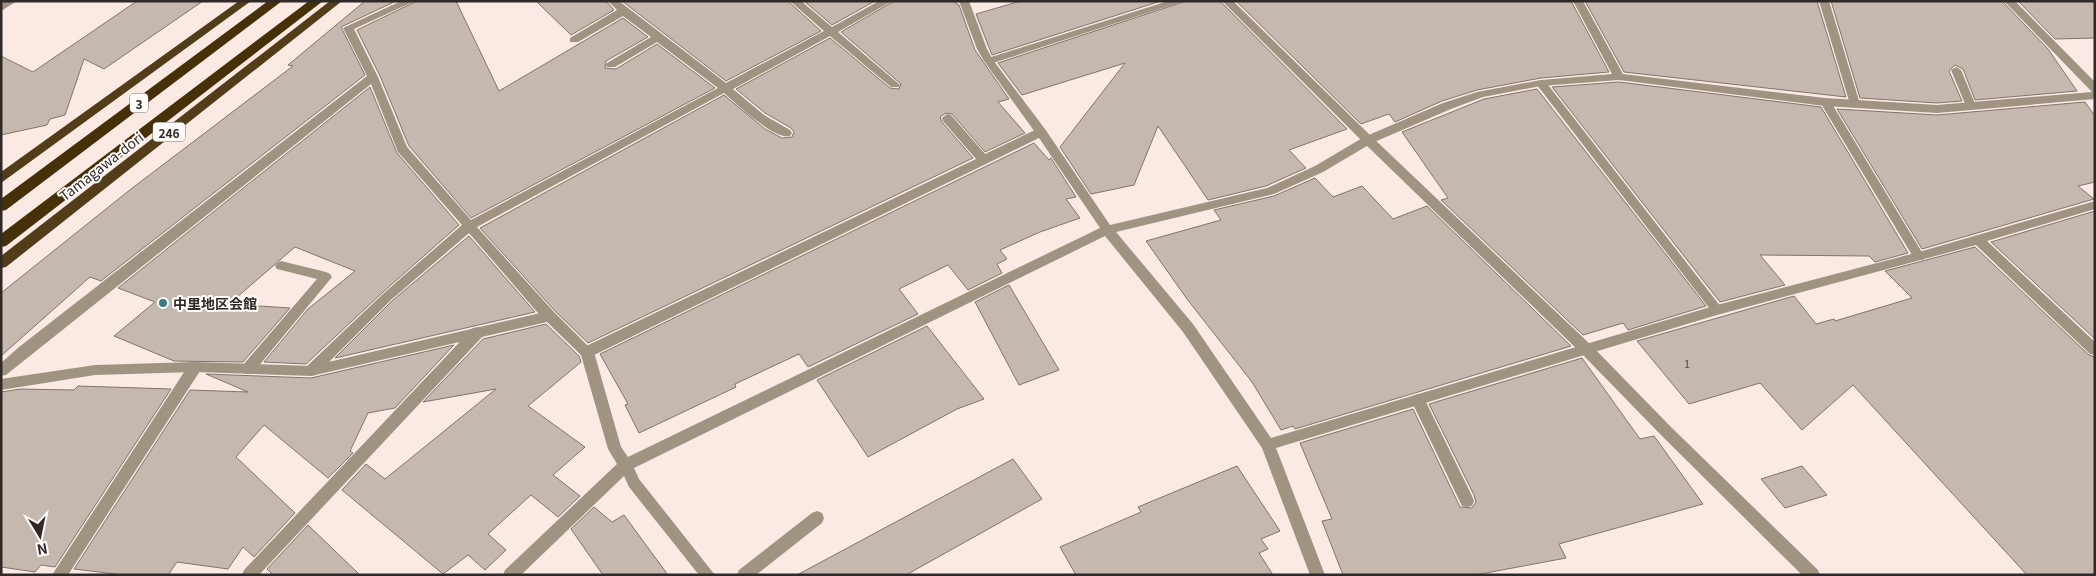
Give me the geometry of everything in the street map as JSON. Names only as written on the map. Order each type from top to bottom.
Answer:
[{"type":"highway","points":[[1,179],[246,1]]},
{"type":"highway","name":"3","points":[[1,206],[276,1]]},
{"type":"highway","name":"3","points":[[1,242],[317,1]]},
{"type":"highway","name":"Tamagawa-dori","points":[[1,263],[337,1]]},
{"type":"street","points":[[1,8],[12,1]]},
{"type":"street","points":[[410,1],[348,28],[373,77],[402,149],[549,316],[587,352],[615,449],[626,465],[634,483],[708,575]]},
{"type":"street","points":[[613,1],[623,12],[724,88],[760,118],[786,133]]},
{"type":"street","points":[[795,1],[895,85]]},
{"type":"street","points":[[311,371],[388,296],[469,226],[887,1]]},
{"type":"street","points":[[964,1],[982,49],[989,61],[1041,132],[1107,230],[1188,328],[1268,445],[1318,575]]},
{"type":"street","points":[[989,61],[1179,1]]},
{"type":"street","points":[[1227,1],[1368,140],[1587,350],[1666,431],[1813,575]]},
{"type":"street","points":[[1578,1],[1619,77]]},
{"type":"street","points":[[1824,1],[1855,104]]},
{"type":"street","points":[[2009,1],[2095,89]]},
{"type":"street","points":[[574,40],[623,12]]},
{"type":"street","points":[[611,65],[658,37]]},
{"type":"street","points":[[1956,70],[1971,106]]},
{"type":"street","points":[[1,371],[309,125],[373,77]]},
{"type":"street","points":[[510,575],[626,465],[1107,230],[1270,192],[1319,169],[1368,140],[1481,94],[1541,83],[1619,77],[1825,102],[1937,109],[2095,95]]},
{"type":"street","points":[[1541,83],[1717,310]]},
{"type":"street","points":[[1825,102],[1919,257]]},
{"type":"street","points":[[948,118],[984,160]]},
{"type":"street","points":[[587,352],[1041,132]]},
{"type":"street","points":[[1268,445],[1717,310],[1919,257],[2095,205]]},
{"type":"street","points":[[1978,239],[2095,350]]},
{"type":"street","points":[[248,369],[326,277],[281,266]]},
{"type":"street","points":[[4,387],[95,370],[195,368],[311,371],[549,316]]},
{"type":"street","points":[[249,575],[478,332]]},
{"type":"street","points":[[59,575],[195,368]]},
{"type":"street","points":[[1418,400],[1467,501]]},
{"type":"street","points":[[744,575],[817,518]]},
{"type":"building","points":[[137,1],[203,1],[104,69],[84,59],[65,115],[50,119],[47,125],[1,135],[1,56],[33,72]]},
{"type":"building","points":[[365,1],[396,1],[341,27],[365,75],[101,281],[90,277],[1,356],[1,293],[131,189],[293,66],[288,65]]},
{"type":"building","points":[[417,1],[456,1],[499,91],[623,18],[648,37],[606,61],[605,68],[616,69],[657,44],[715,88],[471,218],[409,146],[380,76],[357,30]]},
{"type":"building","points":[[536,1],[606,1],[614,10],[571,35]]},
{"type":"building","points":[[622,1],[788,1],[821,31],[726,81]]},
{"type":"building","points":[[804,1],[875,1],[832,25]]},
{"type":"building","points":[[894,1],[953,1],[959,5],[975,50],[1009,99],[998,102],[1025,133],[985,152],[952,114],[946,113],[940,117],[942,122],[973,158],[588,343],[555,311],[480,228],[724,95],[765,129],[782,138],[792,137],[794,132],[791,128],[765,113],[736,89],[830,38],[890,88],[899,89],[901,84],[841,32]]},
{"type":"building","points":[[1021,1],[1161,1],[992,55],[976,14]]},
{"type":"building","points":[[1186,1],[1220,1],[1347,129],[1289,150],[1306,168],[1266,186],[1208,200],[1158,126],[1134,185],[1091,194],[1060,147],[1125,63],[1022,95],[998,63]]},
{"type":"building","points":[[1236,1],[1571,1],[1609,72],[1541,78],[1477,90],[1442,101],[1395,122],[1389,114],[1361,124]]},
{"type":"building","points":[[1585,1],[1817,1],[1846,97],[1624,72]]},
{"type":"building","points":[[1831,1],[2002,1],[2048,49],[2077,91],[1975,100],[1963,69],[1955,65],[1949,71],[1962,101],[1937,103],[1860,98]]},
{"type":"building","points":[[2018,1],[2095,1],[2095,38],[2055,39]]},
{"type":"building","points":[[1619,82],[1821,107],[1908,253],[1875,262],[1869,256],[1760,255],[1785,285],[1720,302],[1552,87]]},
{"type":"building","points":[[370,87],[397,153],[459,225],[383,292],[306,364],[264,362],[308,309],[355,271],[295,247],[229,304],[290,308],[243,362],[174,361],[114,336],[155,302],[118,288]]},
{"type":"building","points":[[1537,89],[1706,306],[1628,330],[1623,323],[1583,335],[1441,200],[1448,198],[1402,132],[1484,99]]},
{"type":"building","points":[[2085,102],[2095,116],[2095,182],[2078,186],[2094,199],[1922,249],[1837,109],[1937,115]]},
{"type":"building","points":[[1034,143],[1049,160],[1051,158],[1076,197],[1066,199],[1080,218],[1040,232],[1000,250],[1007,259],[997,264],[1002,273],[968,290],[948,265],[899,289],[918,314],[808,367],[799,354],[735,384],[736,387],[639,433],[625,405],[628,404],[600,354]]},
{"type":"building","points":[[1315,178],[1333,197],[1362,186],[1393,219],[1427,206],[1571,346],[1295,429],[1293,426],[1281,430],[1252,382],[1187,299],[1146,241],[1221,220],[1214,210],[1274,196]]},
{"type":"building","points":[[2095,211],[2095,339],[1991,242]]},
{"type":"building","points":[[469,236],[535,312],[335,358],[393,300]]},
{"type":"building","points":[[1975,247],[2089,355],[2095,357],[2095,575],[2027,575],[1853,385],[1802,430],[1760,383],[1689,404],[1637,341],[1794,296],[1816,324],[1834,319],[1835,321],[1912,298],[1885,271]]},
{"type":"building","points":[[1009,285],[1059,370],[1019,385],[975,302]]},
{"type":"building","points":[[546,324],[579,356],[581,362],[528,406],[585,447],[553,475],[580,496],[558,517],[531,495],[488,534],[506,550],[485,570],[468,555],[443,574],[342,490],[366,464],[385,479],[496,389],[423,402],[483,339]]},
{"type":"building","points":[[927,326],[984,399],[957,409],[868,457],[817,380]]},
{"type":"building","points":[[454,345],[395,408],[368,413],[350,451],[353,453],[328,478],[264,425],[236,457],[295,513],[254,557],[243,547],[228,569],[177,562],[168,575],[123,575],[74,569],[190,390],[248,392],[206,374],[311,378]]},
{"type":"building","points":[[1582,358],[1640,439],[1654,436],[1703,504],[1559,544],[1566,558],[1475,575],[1343,575],[1322,521],[1332,519],[1300,443],[1413,409],[1460,507],[1472,508],[1476,502],[1474,495],[1429,404]]},
{"type":"building","points":[[78,386],[171,389],[55,567],[41,565],[35,572],[1,567],[1,392],[21,389],[74,390]]},
{"type":"building","points":[[1013,459],[1042,499],[906,575],[797,575]]},
{"type":"building","points":[[1237,466],[1280,531],[1261,539],[1268,549],[1259,553],[1273,575],[1076,575],[1060,547],[1141,512],[1138,507]]},
{"type":"building","points":[[1802,466],[1827,495],[1785,508],[1761,479]]},
{"type":"building","points":[[594,507],[612,522],[624,515],[668,575],[603,575],[571,529]]},
{"type":"building","points":[[308,525],[360,575],[273,575],[267,569]]},
{"type":"place","name":"中里地区会館","points":[[163,303]]}]
